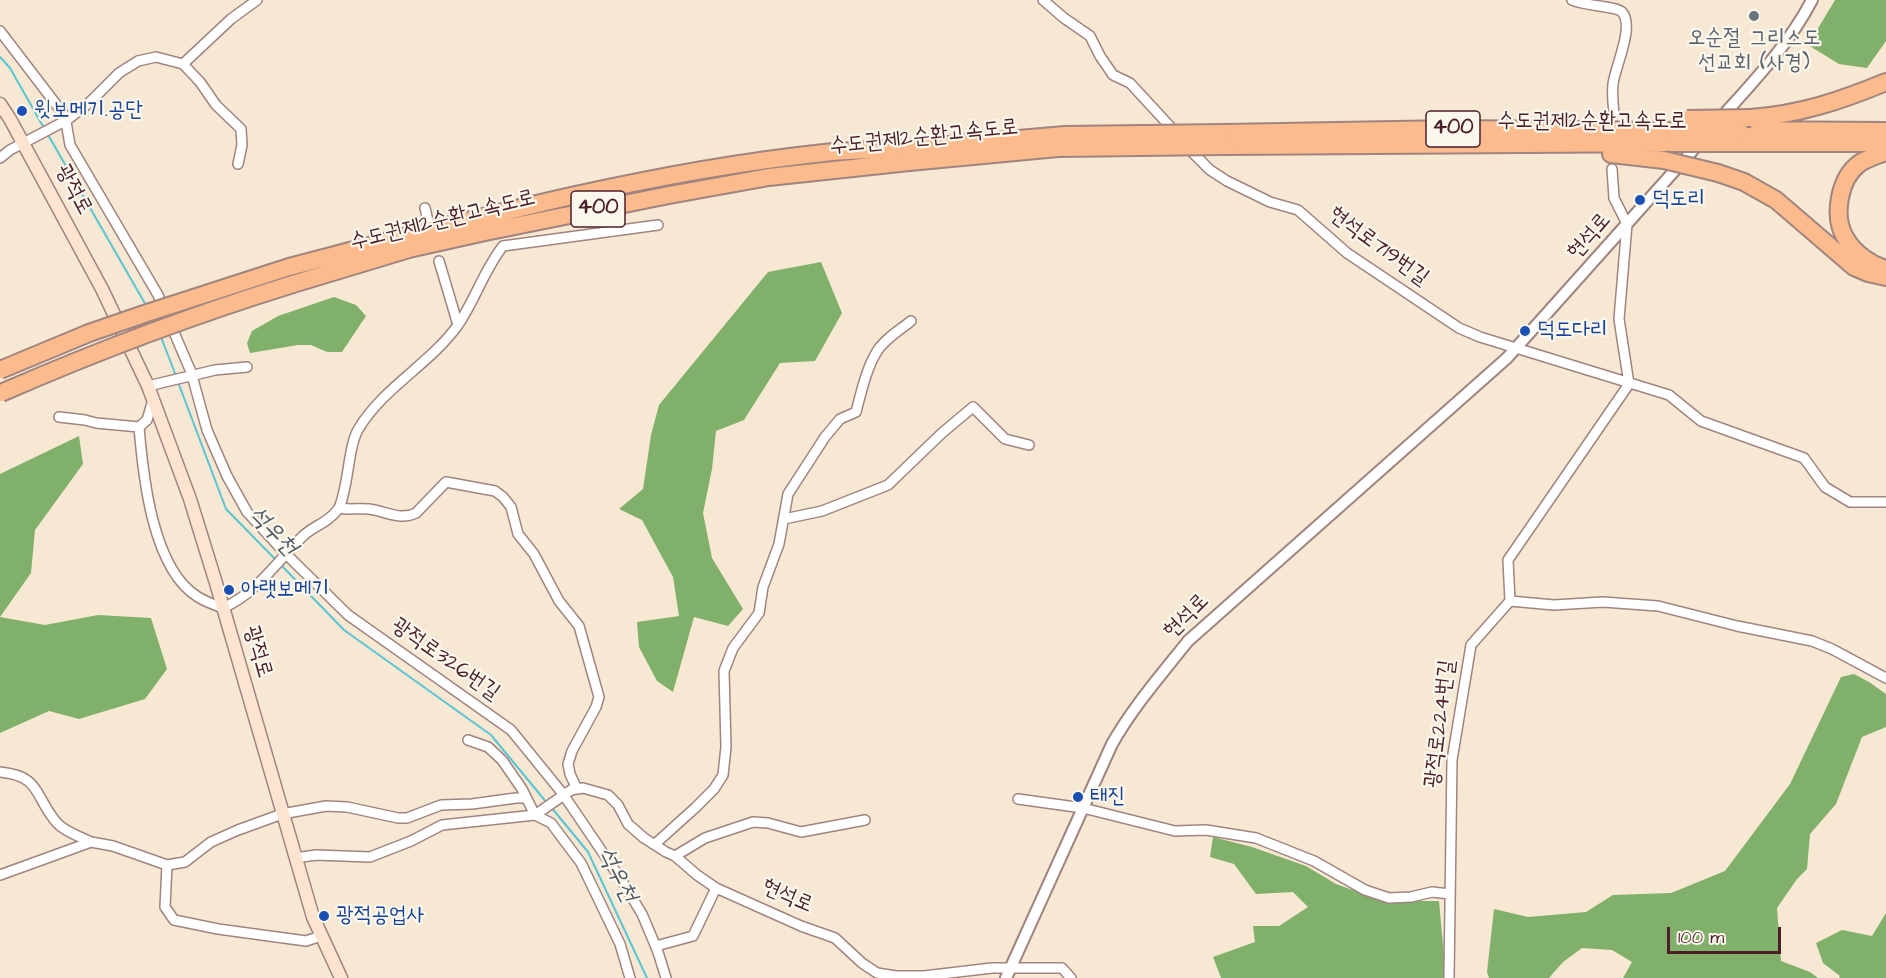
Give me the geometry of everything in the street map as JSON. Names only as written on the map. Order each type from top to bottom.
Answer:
[{"type":"highway","points":[[1681,131],[1741,130],[1776,116],[1817,108],[1886,82]]},
{"type":"highway","name":"수도권제2순환고속도로","points":[[0,370],[89,333],[289,267],[460,222],[656,179],[737,165],[825,153],[906,155],[1559,122],[1681,131]]},
{"type":"highway","name":"수도권제2순환고속도로","points":[[1741,130],[1886,143]]},
{"type":"highway","name":"수도권제2순환고속도로","points":[[1225,139],[1355,146],[1681,131],[1886,131]]},
{"type":"highway","points":[[1355,146],[1631,155],[1718,173],[1744,182],[1776,200],[1854,267],[1886,277]]},
{"type":"highway","points":[[1886,152],[1860,164],[1848,176],[1842,188],[1839,207],[1840,225],[1845,239],[1864,257],[1878,267],[1886,269]]},
{"type":"highway","name":"수도권제2순환고속도로","points":[[1,394],[177,322],[409,249],[658,197],[906,155]]},
{"type":"main road","name":"광적로","points":[[0,104],[102,289],[148,386],[190,499],[294,855]]},
{"type":"main road","points":[[294,855],[321,936],[341,978]]},
{"type":"street","points":[[183,64],[231,19],[257,0]]},
{"type":"street","name":"현석로719번길","points":[[1043,0],[1090,36],[1113,75],[1130,83],[1176,132],[1198,160],[1210,170],[1249,193],[1298,210],[1347,253],[1459,328],[1480,337],[1669,395],[1701,421],[1804,458],[1825,487],[1850,502],[1886,502]]},
{"type":"street","points":[[1572,0],[1581,4],[1615,8],[1622,12],[1625,18],[1626,36],[1613,86],[1614,113]]},
{"type":"street","name":"현석로","points":[[1008,973],[1122,727],[1148,690],[1188,641],[1518,348],[1774,60],[1812,0]]},
{"type":"street","points":[[0,31],[65,120]]},
{"type":"street","points":[[0,158],[10,150],[65,120],[89,102],[119,73],[138,61],[156,57],[183,64],[200,82],[216,105],[241,129],[242,145],[238,164]]},
{"type":"street","name":"광적로326번길","points":[[65,120],[70,145],[158,295],[192,375],[207,430],[226,476],[248,512],[286,554],[348,615],[511,730],[563,794],[622,881],[642,914],[656,946],[666,978]]},
{"type":"street","points":[[1612,169],[1614,198],[1627,224],[1619,319],[1629,384],[1508,560],[1510,601],[1554,605],[1603,602],[1658,606],[1737,626],[1812,641],[1886,678]]},
{"type":"street","points":[[425,208],[428,222]]},
{"type":"street","points":[[139,427],[141,458],[150,510],[164,554],[181,581],[196,596],[223,608],[236,603],[267,576],[310,530],[328,521],[339,508],[345,494],[358,430],[377,406],[458,325],[492,260],[503,246],[658,225]]},
{"type":"street","points":[[439,261],[458,325]]},
{"type":"street","points":[[655,844],[714,789],[723,775],[726,747],[724,671],[733,648],[759,614],[763,587],[779,544],[788,494],[825,437],[840,419],[856,412],[876,351],[911,321]]},
{"type":"street","points":[[148,386],[215,370],[247,367]]},
{"type":"street","points":[[59,417],[139,427],[147,420],[153,400]]},
{"type":"street","points":[[784,519],[822,511],[888,485],[942,433],[973,407],[1005,439],[1029,445]]},
{"type":"street","points":[[339,508],[372,509],[398,516],[410,516],[416,513],[446,482],[495,491],[503,497],[511,507],[518,534],[544,570],[559,601],[579,626],[598,697],[596,707],[572,751],[568,764],[570,774],[578,789]]},
{"type":"street","name":"광적로224번길","points":[[1449,978],[1452,760],[1471,645],[1510,601]]},
{"type":"street","points":[[468,741],[488,747],[501,760],[538,814],[550,824],[581,864],[620,944],[630,978]]},
{"type":"street","points":[[0,772],[15,773],[34,784],[44,807],[60,826],[91,842],[113,846],[167,865],[185,862],[211,842],[238,830],[326,806],[347,807],[407,818],[441,805],[526,798]]},
{"type":"street","points":[[294,855],[370,857],[411,841],[442,825],[538,814],[563,794],[583,788],[608,795],[618,805],[628,824],[644,838],[675,856],[705,838],[753,822],[768,823],[801,832],[865,820]]},
{"type":"street","points":[[1018,799],[1083,808],[1174,831],[1206,830],[1256,838],[1314,861],[1365,890],[1389,898],[1411,897],[1432,892],[1450,894]]},
{"type":"street","points":[[0,875],[91,842]]},
{"type":"street","name":"현석로","points":[[675,856],[697,876],[716,888],[801,926],[835,938],[877,975]]},
{"type":"street","points":[[167,865],[165,907],[174,920],[306,942],[321,936]]},
{"type":"street","points":[[656,946],[693,936],[716,888]]},
{"type":"street","points":[[877,975],[924,976],[992,968],[1008,973],[1062,968],[1071,978]]},
{"type":"green space","points":[[1835,0],[1886,0],[1886,41],[1867,68],[1839,64],[1808,45]]},
{"type":"green space","points":[[821,262],[842,313],[815,361],[780,363],[744,420],[716,431],[712,469],[703,513],[712,558],[743,609],[728,626],[694,617],[673,692],[657,681],[639,647],[637,622],[679,616],[673,577],[642,520],[619,509],[643,489],[651,435],[659,405],[768,272]]},
{"type":"green space","points":[[334,297],[356,305],[366,316],[342,352],[327,352],[311,345],[298,345],[250,353],[247,343],[252,331],[278,316]]},
{"type":"green space","points":[[79,436],[83,464],[35,530],[31,573],[0,617],[0,474]]},
{"type":"green space","points":[[98,615],[151,618],[167,669],[145,699],[79,719],[49,711],[0,733],[0,617],[45,625]]},
{"type":"green space","points":[[1854,674],[1886,694],[1886,727],[1862,737],[1836,804],[1810,834],[1807,869],[1797,879],[1777,908],[1781,961],[1810,972],[1818,978],[1623,978],[1632,962],[1612,950],[1582,948],[1563,962],[1549,978],[1489,978],[1487,972],[1494,909],[1528,917],[1586,912],[1613,895],[1671,893],[1725,871],[1790,784],[1841,677]]},
{"type":"green space","points":[[1213,837],[1252,847],[1306,866],[1336,884],[1383,901],[1439,901],[1446,978],[1221,978],[1213,957],[1255,942],[1253,926],[1279,926],[1308,907],[1293,892],[1256,894],[1234,864],[1210,857]]},
{"type":"green space","points":[[1886,913],[1886,978],[1839,978],[1840,976],[1823,963],[1816,943],[1842,930],[1872,936]]},
{"type":"waterway","name":"석우천","points":[[0,57],[10,68],[44,128]]},
{"type":"waterway","name":"석우천","points":[[47,133],[147,307]]},
{"type":"waterway","name":"석우천","points":[[161,337],[176,376]]},
{"type":"waterway","name":"석우천","points":[[178,382],[226,509],[276,560]]},
{"type":"waterway","name":"석우천","points":[[280,564],[344,630],[491,735],[547,803]]},
{"type":"waterway","name":"석우천","points":[[551,807],[588,852],[647,978]]},
{"type":"place","name":"오순절 그리스도 선교회 (사경)","points":[[1754,16]]},
{"type":"place","name":"윗보메기.공단","points":[[22,111]]},
{"type":"place","name":"덕도리","points":[[1640,200]]},
{"type":"place","name":"덕도다리","points":[[1525,331]]},
{"type":"place","name":"아랫보메기","points":[[229,590]]},
{"type":"place","name":"태진","points":[[1078,797]]},
{"type":"place","name":"광적공업사","points":[[324,916]]}]
